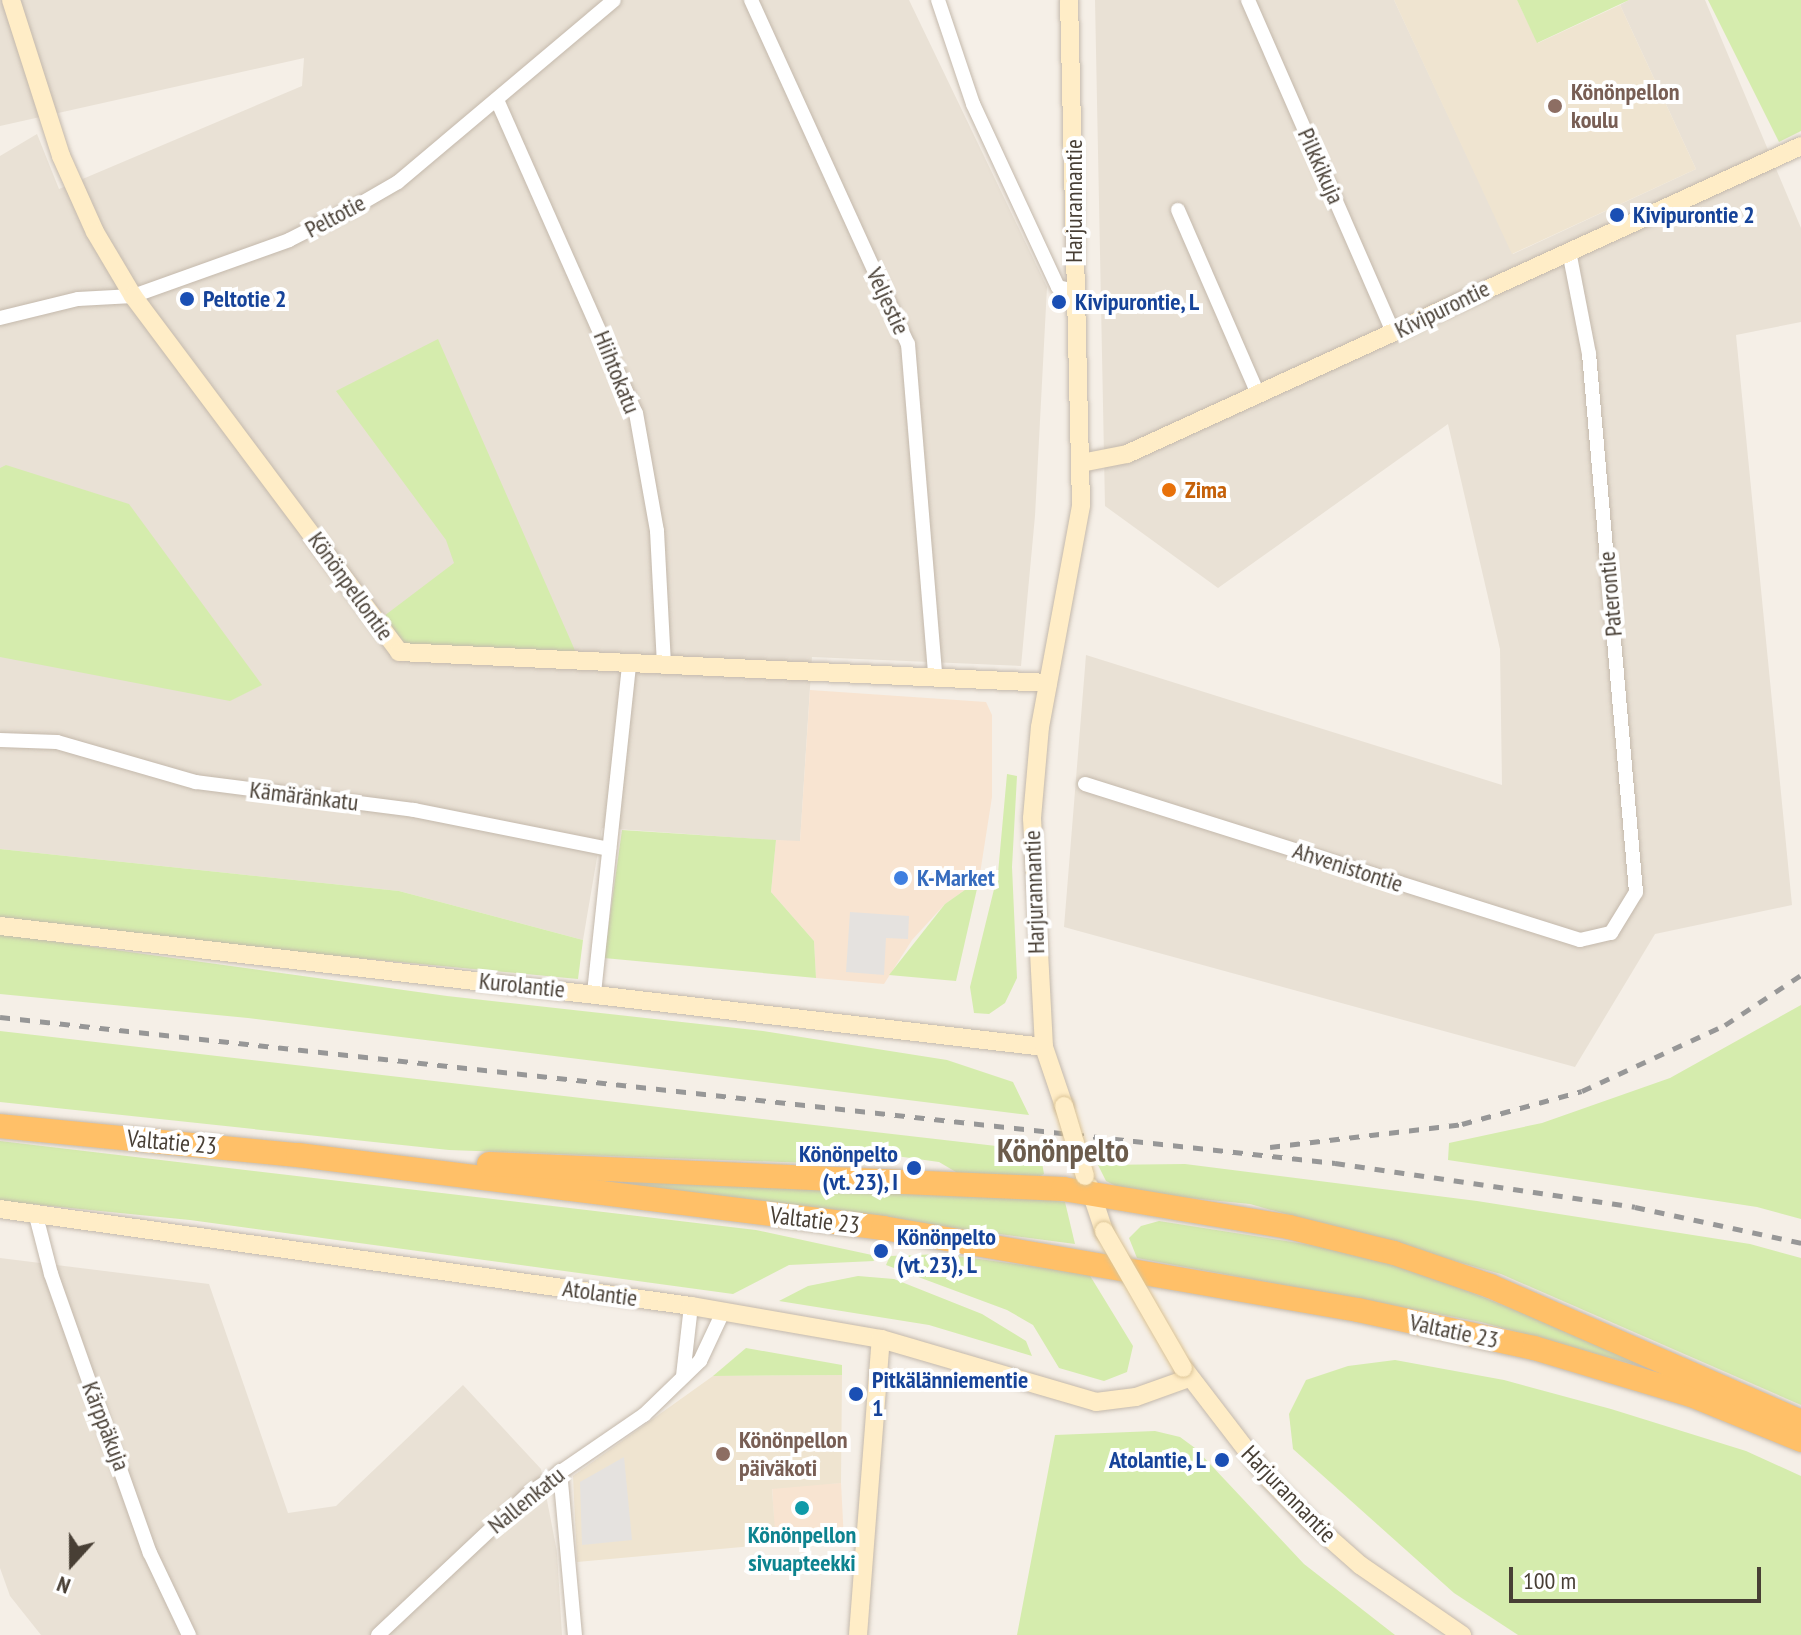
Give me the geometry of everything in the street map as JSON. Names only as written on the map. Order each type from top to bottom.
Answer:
[{"type":"highway","name":"Valtatie 23","points":[[0,1126],[298,1155],[883,1228],[1358,1310],[1534,1348],[1691,1395],[1801,1440]]},
{"type":"highway","points":[[298,1155],[1088,1184],[1394,1253],[1490,1286],[1801,1422]]},
{"type":"street","name":"Könönpellontie","points":[[11,0],[61,156],[95,232],[133,296],[399,652],[629,666],[664,664],[935,675],[1048,683]]},
{"type":"street","name":"Peltotie","points":[[0,318],[78,299],[133,296],[289,240],[360,204],[398,182],[614,0]]},
{"type":"street","name":"Veljestie","points":[[751,0],[908,344],[935,675]]},
{"type":"street","points":[[938,0],[973,104],[1058,287],[1074,291]]},
{"type":"street","name":"Harjurannantie","points":[[1069,0],[1074,291],[1081,463],[1075,556],[1048,683],[1032,818],[1044,1047],[1104,1231],[1186,1373],[1268,1478],[1309,1520],[1360,1565],[1462,1635]]},
{"type":"street","name":"Pilkkikuja","points":[[1248,0],[1393,332]]},
{"type":"street","name":"Hiihtokatu","points":[[497,100],[636,413],[657,531],[664,664]]},
{"type":"street","name":"Kivipurontie","points":[[1081,463],[1127,454],[1801,146]]},
{"type":"street","points":[[1178,210],[1257,392]]},
{"type":"street","name":"Paterontie","points":[[1569,251],[1589,354],[1636,892],[1611,933]]},
{"type":"street","points":[[594,993],[629,666]]},
{"type":"street","name":"Kämäränkatu","points":[[0,740],[57,742],[196,782],[414,810],[609,849]]},
{"type":"street","name":"Ahvenistontie","points":[[1085,784],[1580,940],[1611,933]]},
{"type":"street","name":"Kurolantie","points":[[0,926],[1044,1047]]},
{"type":"street","name":"Atolantie","points":[[0,1209],[691,1306],[881,1339],[1096,1402],[1136,1397],[1186,1373]]},
{"type":"street","name":"Kärppäkuja","points":[[35,1212],[51,1274],[150,1553],[189,1635]]},
{"type":"street","points":[[683,1376],[691,1306]]},
{"type":"street","name":"Nallenkatu","points":[[378,1635],[499,1520],[560,1471],[624,1431],[700,1361],[723,1312]]},
{"type":"street","points":[[858,1635],[881,1339]]},
{"type":"street","points":[[560,1471],[575,1635]]},
{"type":"shaded area","points":[[0,0],[909,0],[1047,287],[1035,516],[1021,666],[812,657],[800,842],[602,828],[583,940],[399,891],[0,849],[0,156],[37,134],[59,189],[302,86],[304,58],[0,126]]},
{"type":"shaded area","points":[[1095,0],[1394,0],[1513,254],[1696,169],[1620,5],[1629,0],[1705,0],[1801,228],[1801,322],[1736,335],[1792,905],[1655,934],[1575,1067],[1064,927],[1086,655],[1502,785],[1500,649],[1448,424],[1218,588],[1105,506]]},
{"type":"shaded area","name":"Könönpellon koulu","points":[[1394,0],[1517,0],[1538,43],[1620,5],[1696,169],[1512,254]]},
{"type":"shaded area","points":[[810,690],[986,702],[992,715],[992,797],[979,880],[945,904],[912,940],[884,984],[816,978],[814,941],[771,892],[776,840],[800,841]]},
{"type":"shaded area","points":[[850,912],[909,916],[908,939],[886,938],[884,975],[846,972]]},
{"type":"shaded area","points":[[0,1258],[209,1284],[288,1513],[336,1506],[463,1385],[541,1469],[557,1552],[562,1635],[41,1635],[10,1596],[0,1568]]},
{"type":"shaded area","name":"Könönpellon päiväkoti","points":[[842,1375],[841,1483],[772,1489],[776,1544],[577,1562],[573,1476],[713,1376]]},
{"type":"shaded area","points":[[624,1457],[632,1540],[582,1545],[580,1482]]},
{"type":"shaded area","points":[[841,1483],[844,1539],[775,1543],[772,1487]]},
{"type":"green space","points":[[1517,0],[1629,0],[1537,43]]},
{"type":"green space","points":[[1708,0],[1801,0],[1801,131],[1779,142]]},
{"type":"green space","points":[[438,339],[577,655],[405,644],[384,616],[454,563],[446,540],[336,391]]},
{"type":"green space","points":[[6,465],[129,504],[262,685],[230,701],[0,657],[0,468]]},
{"type":"green space","points":[[1007,774],[1017,776],[1012,867],[1017,978],[1005,1003],[989,1014],[974,1013],[970,987],[998,873]]},
{"type":"green space","points":[[622,830],[776,840],[771,892],[814,941],[816,978],[604,958]]},
{"type":"green space","points":[[0,849],[399,891],[583,940],[578,979],[0,924]]},
{"type":"green space","points":[[979,880],[956,981],[889,975],[945,904]]},
{"type":"green space","points":[[0,934],[447,996],[763,1031],[947,1060],[1013,1082],[1029,1115],[248,1018],[0,994]]},
{"type":"green space","points":[[1801,1005],[1801,1219],[1757,1207],[1448,1160],[1449,1143],[1542,1123],[1670,1078]]},
{"type":"green space","points":[[0,1031],[1040,1151],[1044,1174],[1037,1178],[961,1175],[939,1162],[896,1156],[864,1165],[449,1150],[0,1102]]},
{"type":"green space","points":[[0,1141],[756,1230],[872,1255],[874,1261],[789,1265],[733,1294],[190,1220],[0,1201]]},
{"type":"green space","points":[[1185,1164],[1477,1201],[1750,1244],[1801,1258],[1801,1405],[1501,1274],[1250,1204],[1128,1192],[1106,1181],[1098,1165]]},
{"type":"green space","points":[[564,1176],[1027,1197],[1065,1202],[1075,1244]]},
{"type":"green space","points":[[1159,1221],[1343,1250],[1410,1268],[1694,1381],[1481,1322],[1137,1258],[1129,1238],[1141,1226]]},
{"type":"green space","points":[[942,1254],[1089,1274],[1133,1346],[1127,1372],[1104,1381],[1059,1368],[1033,1325],[1007,1310],[886,1265],[890,1256]]},
{"type":"green space","points":[[858,1276],[894,1279],[982,1314],[1026,1341],[1032,1356],[929,1325],[779,1301],[808,1286]]},
{"type":"green space","points":[[746,1348],[842,1365],[842,1375],[713,1376]]},
{"type":"green space","points":[[1395,1360],[1504,1380],[1611,1409],[1746,1451],[1801,1476],[1801,1635],[1518,1635],[1454,1593],[1293,1449],[1289,1414],[1306,1380],[1348,1366]]},
{"type":"green space","points":[[1155,1431],[1180,1437],[1195,1448],[1304,1564],[1395,1635],[1017,1635],[1055,1435]]},
{"type":"railway","points":[[1270,1147],[1462,1124],[1582,1091],[1725,1025],[1801,975]]},
{"type":"railway","points":[[0,1017],[1335,1163],[1635,1207],[1801,1243]]},
{"type":"place","name":"Könönpellon koulu","points":[[1555,106]]},
{"type":"place","name":"Kivipurontie 2","points":[[1617,215]]},
{"type":"place","name":"Peltotie 2","points":[[187,299]]},
{"type":"place","name":"Kivipurontie, L","points":[[1059,302]]},
{"type":"place","name":"Zima","points":[[1169,490]]},
{"type":"place","name":"K-Market","points":[[901,878]]},
{"type":"place","name":"Könönpelto (vt. 23), I","points":[[914,1168]]},
{"type":"place","name":"Könönpelto (vt. 23), L","points":[[881,1251]]},
{"type":"place","name":"Pitkälänniementie 1","points":[[856,1394]]},
{"type":"place","name":"Könönpellon päiväkoti","points":[[723,1454]]},
{"type":"place","name":"Atolantie, L","points":[[1222,1460]]},
{"type":"place","name":"Könönpellon sivuapteekki","points":[[802,1508]]},
{"type":"district","name":"Könönpelto","points":[[1063,1150]]}]
